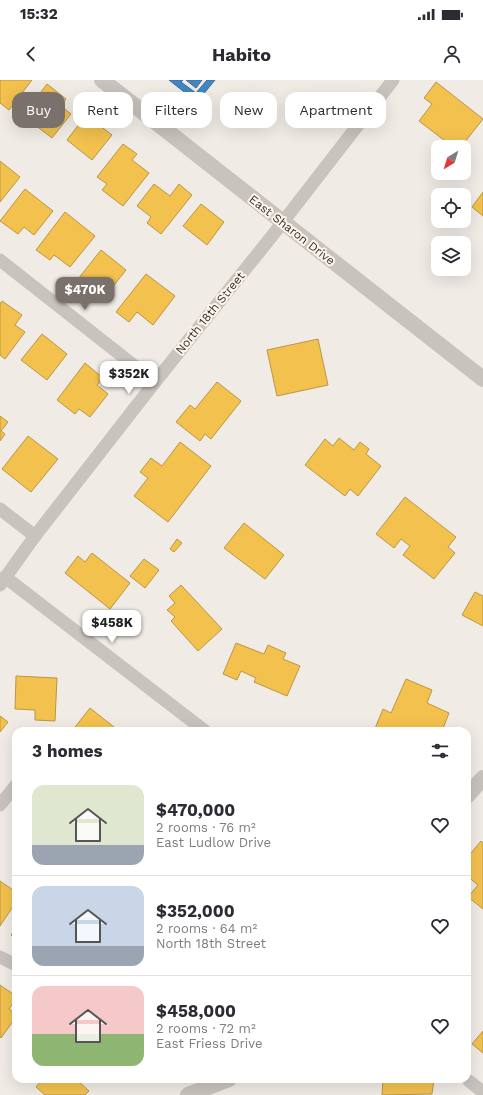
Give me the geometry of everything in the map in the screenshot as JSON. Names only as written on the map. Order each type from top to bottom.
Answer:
[{"type":"street","name":"East Sharon Drive","points":[[102,80],[483,379]]},
{"type":"street","name":"North 18th Street","points":[[3,581],[35,536],[393,80]]},
{"type":"street","points":[[0,260],[155,382]]},
{"type":"street","points":[[0,509],[35,536]]},
{"type":"street","points":[[3,581],[199,727]]},
{"type":"street","points":[[471,792],[483,778]]},
{"type":"street","points":[[0,805],[12,789]]},
{"type":"street","points":[[0,957],[12,963]]},
{"type":"street","points":[[188,1095],[219,1083]]},
{"type":"street","points":[[471,1083],[483,1092]]},
{"type":"building: Homes","points":[[0,80],[32,80],[23,92],[12,92],[12,106],[9,110],[0,103]]},
{"type":"building: Homes","points":[[436,82],[483,119],[466,140],[444,140],[419,121],[432,104],[424,98]]},
{"type":"building: Homes","points":[[47,84],[57,92],[41,92]]},
{"type":"building: Homes","points":[[65,109],[71,114],[65,122]]},
{"type":"building: Homes","points":[[39,128],[60,128],[52,138]]},
{"type":"building: Homes","points":[[76,128],[103,128],[112,135],[92,160],[67,140]]},
{"type":"building: Homes","points":[[123,144],[137,154],[132,160],[149,173],[123,206],[102,190],[107,184],[97,177]]},
{"type":"building: Homes","points":[[0,161],[20,177],[0,202]]},
{"type":"building: Homes","points":[[154,184],[170,196],[179,184],[192,195],[161,234],[147,223],[151,217],[137,206]]},
{"type":"building: Homes","points":[[25,189],[53,211],[34,235],[24,227],[18,234],[0,221]]},
{"type":"building: Homes","points":[[483,192],[483,216],[472,207]]},
{"type":"building: Homes","points":[[201,204],[224,222],[207,245],[183,226]]},
{"type":"building: Homes","points":[[65,212],[95,236],[70,267],[54,255],[50,260],[36,250]]},
{"type":"building: Homes","points":[[101,250],[126,270],[103,299],[78,279]]},
{"type":"building: Homes","points":[[146,274],[175,296],[153,325],[137,312],[129,322],[116,312]]},
{"type":"building: Homes","points":[[2,301],[22,315],[15,325],[25,332],[5,359],[0,355],[0,304]]},
{"type":"building: Homes","points":[[42,334],[67,354],[47,380],[21,360]]},
{"type":"building: Homes","points":[[318,339],[328,385],[277,396],[267,350]]},
{"type":"building: Homes","points":[[85,363],[103,378],[97,385],[108,394],[90,417],[79,409],[75,414],[57,400]]},
{"type":"building: Homes","points":[[217,382],[241,401],[211,439],[205,434],[200,441],[176,422],[190,405],[195,409]]},
{"type":"building: Homes","points":[[0,416],[8,422],[1,431],[5,434],[0,441]]},
{"type":"building: Homes","points":[[28,436],[58,459],[31,492],[2,469]]},
{"type":"building: Homes","points":[[339,438],[354,450],[360,442],[369,449],[366,454],[381,466],[358,496],[350,489],[345,496],[305,465],[325,439],[333,446]]},
{"type":"building: Homes","points":[[180,442],[211,466],[168,522],[134,496],[148,478],[140,472],[151,458],[162,466]]},
{"type":"building: Homes","points":[[405,497],[456,537],[448,547],[455,553],[434,579],[403,555],[410,546],[401,539],[394,548],[376,534]]},
{"type":"building: Homes","points":[[244,523],[284,555],[265,579],[224,548]]},
{"type":"building: Homes","points":[[177,539],[182,543],[174,552],[170,549]]},
{"type":"building: Homes","points":[[92,553],[130,583],[110,609],[65,573],[78,556],[85,562]]},
{"type":"building: Homes","points":[[144,559],[159,570],[145,588],[130,576]]},
{"type":"building: Homes","points":[[181,585],[222,629],[198,651],[171,621],[175,617],[167,610],[175,603],[169,596]]},
{"type":"building: Homes","points":[[475,592],[483,596],[483,626],[462,615]]},
{"type":"building: Homes","points":[[236,643],[264,654],[268,645],[286,653],[283,659],[300,666],[287,696],[254,682],[256,678],[241,671],[237,680],[223,674]]},
{"type":"building: Homes","points":[[16,676],[57,678],[55,721],[35,720],[35,710],[15,709]]},
{"type":"building: Homes","points":[[406,679],[432,690],[427,703],[449,713],[444,727],[376,727],[383,709],[391,713]]},
{"type":"building: Homes","points":[[90,708],[114,727],[75,727]]},
{"type":"building: Homes","points":[[0,716],[8,722],[0,732]]},
{"type":"building: Homes","points":[[481,841],[483,843],[483,909],[471,899],[471,893],[478,885],[471,879],[471,853]]},
{"type":"building: Homes","points":[[0,881],[12,889],[12,908],[0,926]]},
{"type":"building: Homes","points":[[0,985],[12,993],[12,1005],[9,1009],[12,1011],[12,1023],[1,1038]]},
{"type":"building: Homes","points":[[483,1031],[483,1053],[472,1044]]},
{"type":"building: Homes","points":[[40,1083],[80,1083],[89,1091],[85,1095],[45,1095],[36,1087]]},
{"type":"building: Homes","points":[[383,1083],[433,1083],[432,1094],[382,1095]]},
{"type":"building: Schools","points":[[169,80],[183,80],[181,82],[195,92],[184,92]]},
{"type":"building: Schools","points":[[186,80],[202,80],[196,88]]},
{"type":"building: Schools","points":[[207,80],[215,80],[205,92],[197,92]]}]
